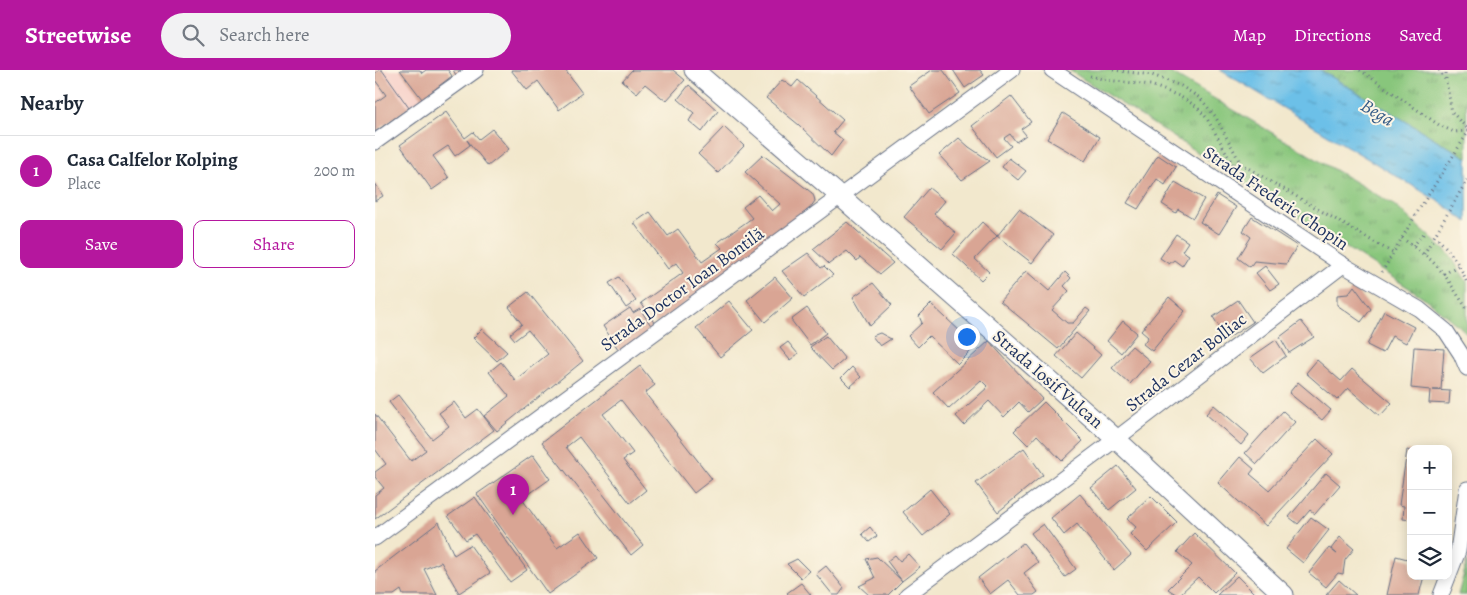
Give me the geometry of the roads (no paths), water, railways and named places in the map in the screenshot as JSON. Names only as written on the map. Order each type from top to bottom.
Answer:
[{"type":"street","points":[[375,142],[476,70]]},
{"type":"street","name":"Strada Iosif Vulcan","points":[[694,70],[1116,439],[1285,595]]},
{"type":"street","name":"Strada Doctor Ioan Bontilă","points":[[375,538],[1012,70]]},
{"type":"street","name":"Strada Frederic Chopin","points":[[1051,70],[1343,265],[1419,309],[1446,331],[1461,354],[1467,368]]},
{"type":"street","name":"Strada Cezar Bolliac","points":[[907,595],[1116,439],[1343,265]]},
{"type":"street","points":[[1441,595],[1458,551],[1467,489]]},
{"type":"water","name":"Bega","points":[[1220,70],[1320,70],[1467,158],[1467,222],[1443,204]]},
{"type":"place","name":"Casa Calfelor Kolping","points":[[513,515]]}]
